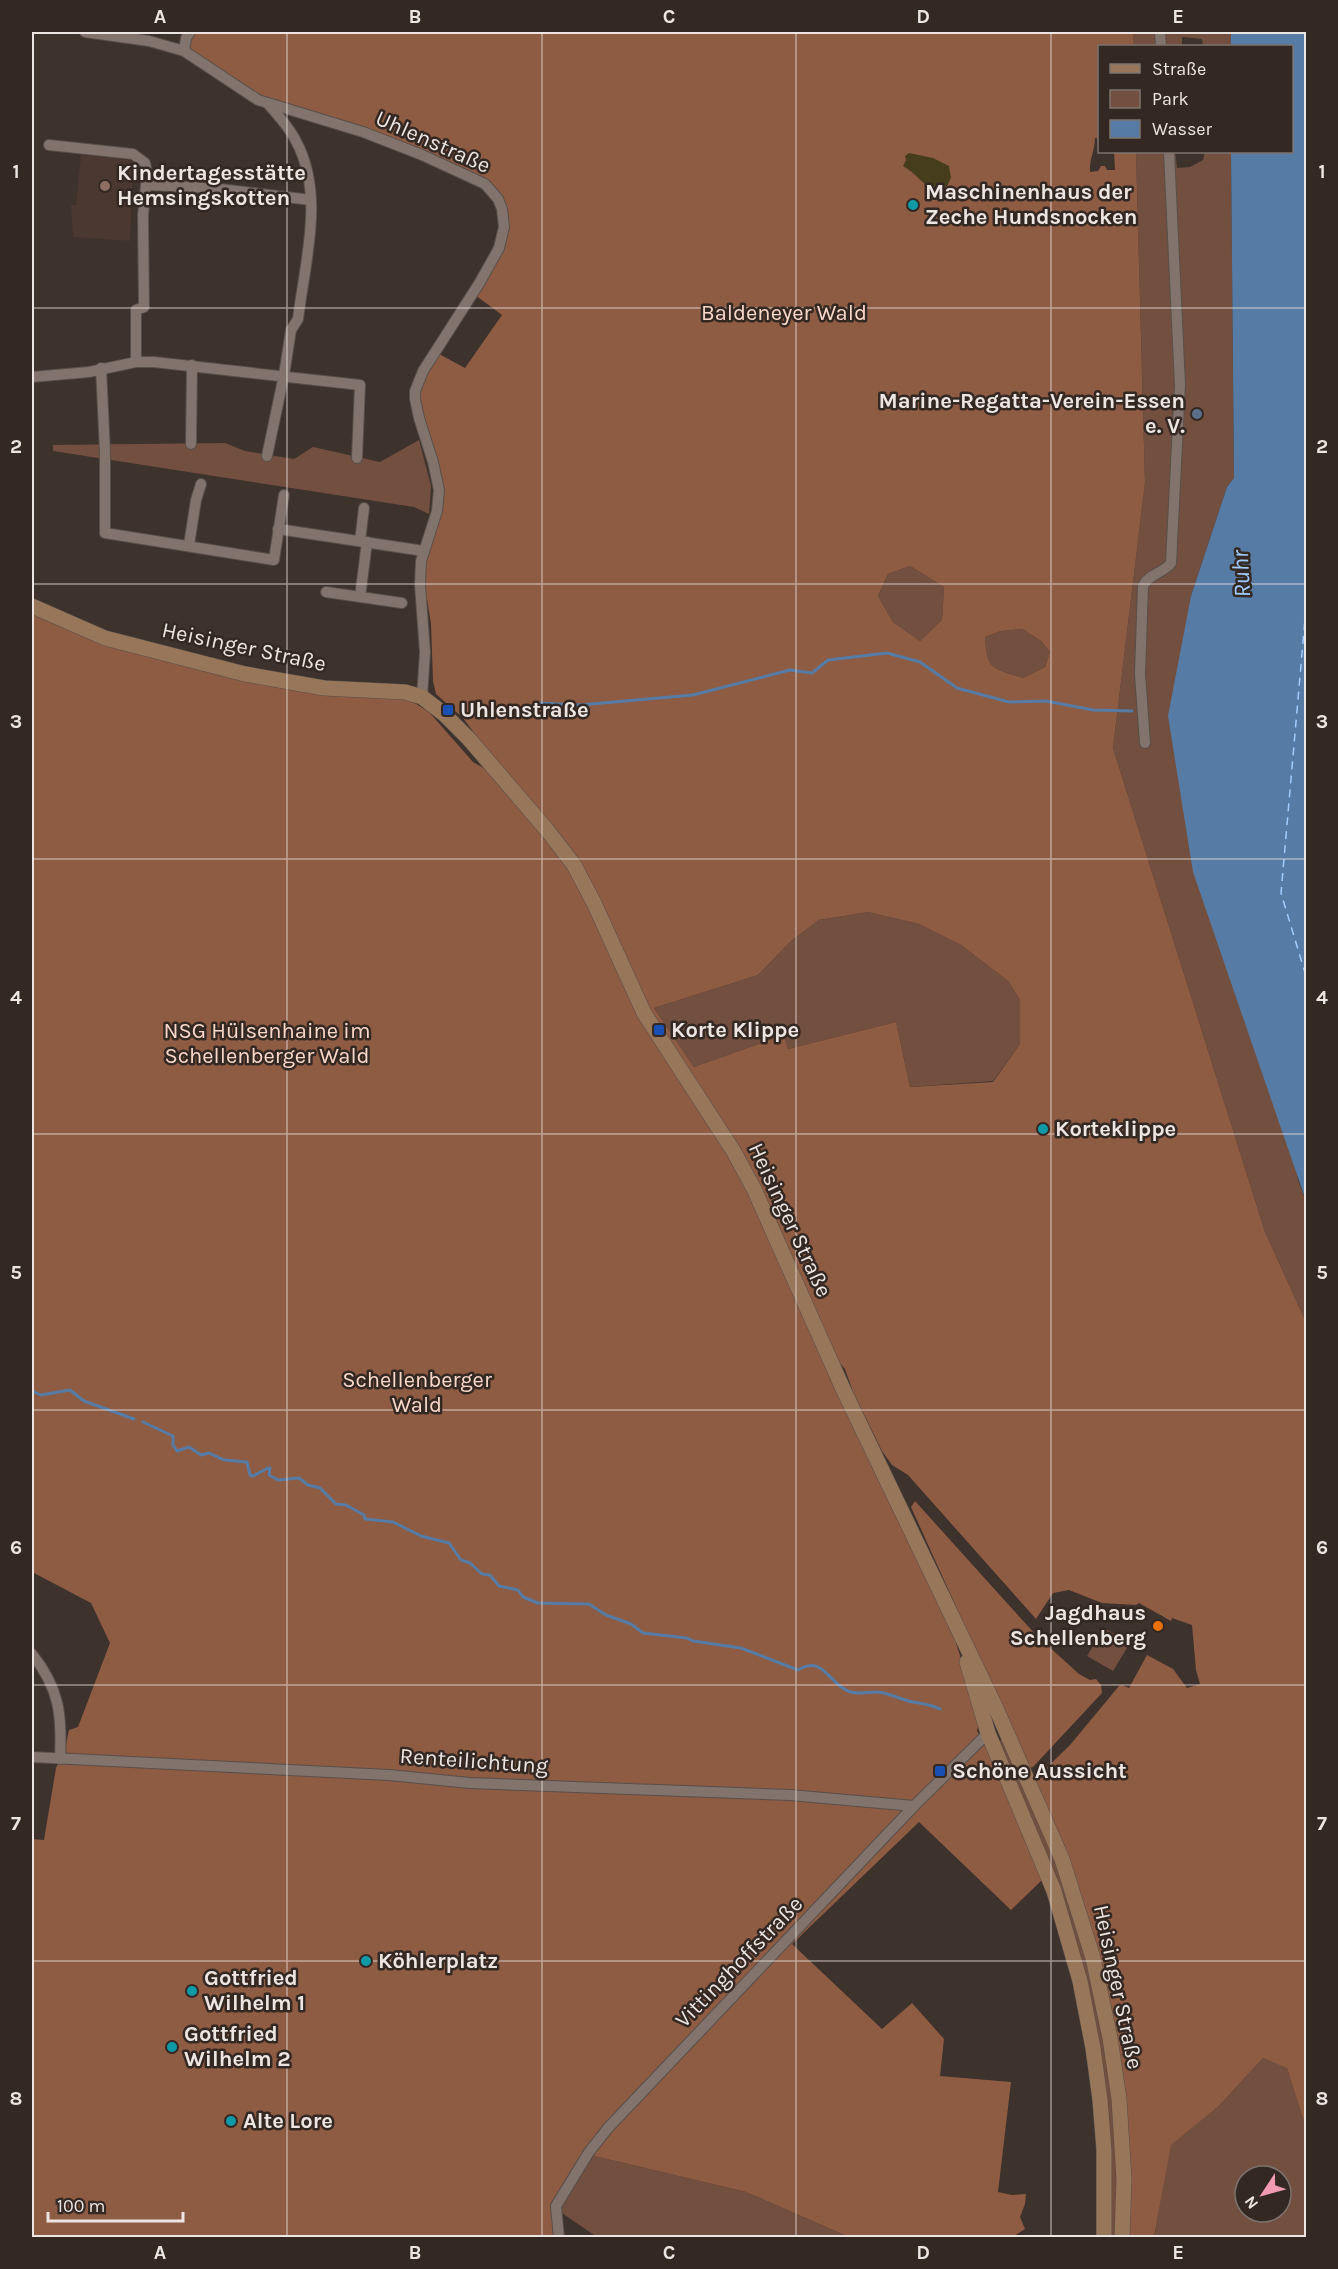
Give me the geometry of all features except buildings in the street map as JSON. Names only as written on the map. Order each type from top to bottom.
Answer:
[{"type":"main road","name":"Heisinger Straße","points":[[32,606],[105,638],[245,674],[324,688],[405,692],[422,697],[444,714],[469,739],[574,865],[594,903],[644,1013],[750,1179],[844,1391],[956,1622],[1062,1859],[1096,1968],[1110,2038],[1119,2099],[1124,2179],[1122,2238]]},
{"type":"main road","name":"Heisinger Straße","points":[[956,1622],[988,1733],[1054,1891],[1080,1981],[1100,2100],[1104,2150],[1104,2238]]},
{"type":"main road","points":[[988,1733],[1003,1724]]},
{"type":"street","name":"Uhlenstraße","points":[[85,32],[149,41],[184,51],[249,95],[268,104],[363,132],[457,170],[485,184],[498,199],[502,209],[504,227],[499,248],[423,371],[415,391],[419,418],[439,490],[437,511],[424,550],[420,574],[425,652],[422,697]]},
{"type":"street","points":[[184,51],[186,38],[190,32]]},
{"type":"street","points":[[267,456],[291,330],[298,319],[309,237],[311,200],[308,176],[301,151],[286,126],[268,104]]},
{"type":"street","points":[[49,145],[133,154],[145,164],[147,172],[143,215],[144,307],[136,310],[136,362]]},
{"type":"street","points":[[1145,743],[1140,674],[1142,592],[1144,582],[1171,563],[1180,385],[1169,153]]},
{"type":"street","points":[[146,185],[211,188],[311,200]]},
{"type":"street","points":[[32,378],[89,372],[136,362],[192,365],[360,385],[357,458]]},
{"type":"street","points":[[190,444],[192,365]]},
{"type":"street","points":[[100,368],[105,452],[105,533],[274,560],[284,495]]},
{"type":"street","points":[[189,545],[196,500],[201,484]]},
{"type":"street","points":[[360,597],[364,508]]},
{"type":"street","points":[[279,529],[424,550]]},
{"type":"street","points":[[326,592],[402,603]]},
{"type":"street","points":[[32,1654],[43,1668],[58,1700],[60,1759]]},
{"type":"street","name":"Vittinghoffstraße","points":[[559,2238],[556,2206],[589,2152],[602,2136],[914,1806],[988,1733]]},
{"type":"street","name":"Renteilichtung","points":[[32,1757],[389,1775],[470,1783],[790,1795],[914,1806]]},
{"type":"shaded area","name":"Kindertagesstätte Hemsingskotten","points":[[81,155],[128,160],[133,164],[130,241],[73,237],[71,205],[76,205]]},
{"type":"green space","name":"Baldeneyer Wald","points":[[191,32],[1133,32],[1134,45],[1098,45],[1098,138],[1095,138],[1090,168],[1090,172],[1098,171],[1101,166],[1105,166],[1107,170],[1115,170],[1114,153],[1136,153],[1145,483],[1113,748],[1265,1232],[1306,1322],[1306,2128],[1287,2068],[1263,2058],[1219,2106],[1171,2145],[1154,2237],[1124,2237],[1118,2062],[1034,1783],[1036,1778],[1070,1745],[1119,1686],[1129,1688],[1147,1655],[1173,1669],[1187,1688],[1200,1684],[1196,1670],[1192,1625],[1172,1618],[1171,1621],[1139,1603],[1136,1605],[1102,1603],[1069,1590],[1053,1593],[1036,1619],[908,1475],[892,1465],[882,1451],[853,1392],[845,1369],[837,1360],[816,1315],[646,1007],[599,901],[463,718],[436,694],[424,567],[440,516],[419,392],[421,384],[439,354],[465,368],[502,315],[475,295],[506,227],[487,183],[268,102],[186,51]],"holes":[[[910,566],[944,587],[942,620],[920,641],[893,622],[878,596],[888,574]],[[1022,629],[1041,641],[1050,652],[1045,667],[1023,678],[998,670],[990,662],[985,637],[1001,631]],[[868,912],[919,924],[961,945],[1008,981],[1020,1000],[1020,1044],[993,1082],[910,1087],[896,1022],[788,1049],[784,1035],[694,1067],[654,1008],[758,975],[791,941],[819,920]]]},
{"type":"green space","points":[[1133,32],[1231,32],[1231,45],[1203,45],[1202,39],[1182,37],[1182,45],[1134,45]]},
{"type":"green space","points":[[1136,153],[1175,153],[1177,168],[1190,167],[1203,160],[1205,153],[1231,153],[1234,478],[1227,487],[1191,596],[1298,1180],[1306,1201],[1306,1322],[1265,1232],[1113,748],[1145,483]]},
{"type":"green space","points":[[419,440],[431,486],[429,514],[414,507],[53,451],[53,445],[225,443],[245,451],[294,459],[313,447],[380,462]]},
{"type":"green space","points":[[910,566],[944,587],[942,620],[920,641],[893,622],[878,596],[888,574]]},
{"type":"green space","name":"Schellenberger Wald","points":[[32,608],[186,666],[297,691],[402,699],[413,702],[429,712],[473,762],[491,772],[570,866],[744,1178],[952,1630],[977,1710],[979,1723],[977,1731],[990,1755],[1044,1878],[1011,1910],[919,1822],[792,1944],[882,2029],[912,2003],[944,2039],[940,2076],[1011,2082],[998,2192],[1012,2195],[1026,2194],[1020,2217],[1025,2229],[1011,2238],[849,2237],[746,2192],[590,2155],[553,2207],[559,2237],[32,2237],[32,1839],[44,1840],[56,1768],[65,1749],[69,1730],[78,1727],[110,1643],[91,1603],[32,1572]]},
{"type":"green space","points":[[1022,629],[1041,641],[1050,652],[1045,667],[1023,678],[998,670],[990,662],[985,637],[1001,631]]},
{"type":"green space","points":[[868,912],[919,924],[961,945],[1008,981],[1020,1000],[1020,1044],[993,1081],[910,1087],[896,1022],[788,1049],[784,1035],[694,1067],[654,1008],[758,975],[791,941],[819,920]]},
{"type":"green space","points":[[915,1501],[1035,1634],[1079,1674],[1090,1680],[1096,1679],[1101,1685],[1102,1693],[1033,1767],[1029,1768],[911,1507]]},
{"type":"green space","points":[[1104,1628],[1130,1643],[1113,1671],[1087,1656]]},
{"type":"green space","points":[[1003,1737],[1057,1858],[1097,1990],[1115,2103],[1118,2237],[1108,2237],[1097,2044],[999,1743]]},
{"type":"green space","points":[[1263,2058],[1287,2067],[1306,2128],[1306,2237],[1154,2238],[1170,2145],[1219,2106]]},
{"type":"green space","points":[[590,2155],[746,2192],[849,2237],[597,2237],[553,2207]]},
{"type":"sand","points":[[909,153],[933,158],[949,166],[951,178],[947,186],[932,189],[903,166],[905,156]]},
{"type":"water","name":"Ruhr","points":[[1231,32],[1306,32],[1306,1201],[1193,872],[1168,716],[1191,596],[1227,487],[1234,478],[1231,153],[1293,153],[1293,45],[1231,45]]},
{"type":"waterway","points":[[537,703],[580,705],[693,695],[790,670],[812,673],[828,660],[887,653],[920,662],[957,688],[1009,702],[1046,701],[1093,710],[1132,711]]},
{"type":"waterway","points":[[32,1391],[41,1395],[70,1390],[84,1401],[134,1419]]},
{"type":"waterway","points":[[143,1422],[173,1436],[173,1445],[177,1451],[189,1447],[201,1455],[209,1453],[224,1460],[247,1462],[250,1475],[253,1476],[270,1468],[269,1475],[278,1480],[299,1478],[308,1485],[320,1488],[336,1504],[346,1505],[364,1515],[365,1519],[393,1522],[421,1536],[449,1543],[461,1560],[470,1563],[482,1574],[490,1575],[499,1586],[518,1590],[523,1597],[538,1603],[589,1604],[606,1615],[631,1624],[643,1633],[741,1648],[798,1670],[814,1666],[820,1668],[848,1691],[881,1692],[940,1709]]},
{"type":"ferry route","points":[[1306,608],[1281,893],[1306,976]]},
{"type":"place","name":"Kindertagesstätte Hemsingskotten","points":[[105,186]]},
{"type":"place","name":"Maschinenhaus der Zeche Hundsnocken","points":[[913,205]]},
{"type":"place","name":"Marine-Regatta-Verein-Essen e. V.","points":[[1197,414]]},
{"type":"place","name":"Uhlenstraße","points":[[448,710]]},
{"type":"place","name":"Korte Klippe","points":[[659,1030]]},
{"type":"place","name":"Korteklippe","points":[[1043,1129]]},
{"type":"place","name":"Jagdhaus Schellenberg","points":[[1158,1626]]},
{"type":"place","name":"Schöne Aussicht","points":[[940,1771]]},
{"type":"place","name":"Köhlerplatz","points":[[366,1961]]},
{"type":"place","name":"Gottfried Wilhelm 1","points":[[192,1991]]},
{"type":"place","name":"Gottfried Wilhelm 2","points":[[172,2047]]},
{"type":"place","name":"Alte Lore","points":[[231,2121]]},
{"type":"park label","name":"NSG Hülsenhaine im Schellenberger Wald","points":[[267,1044]]}]
